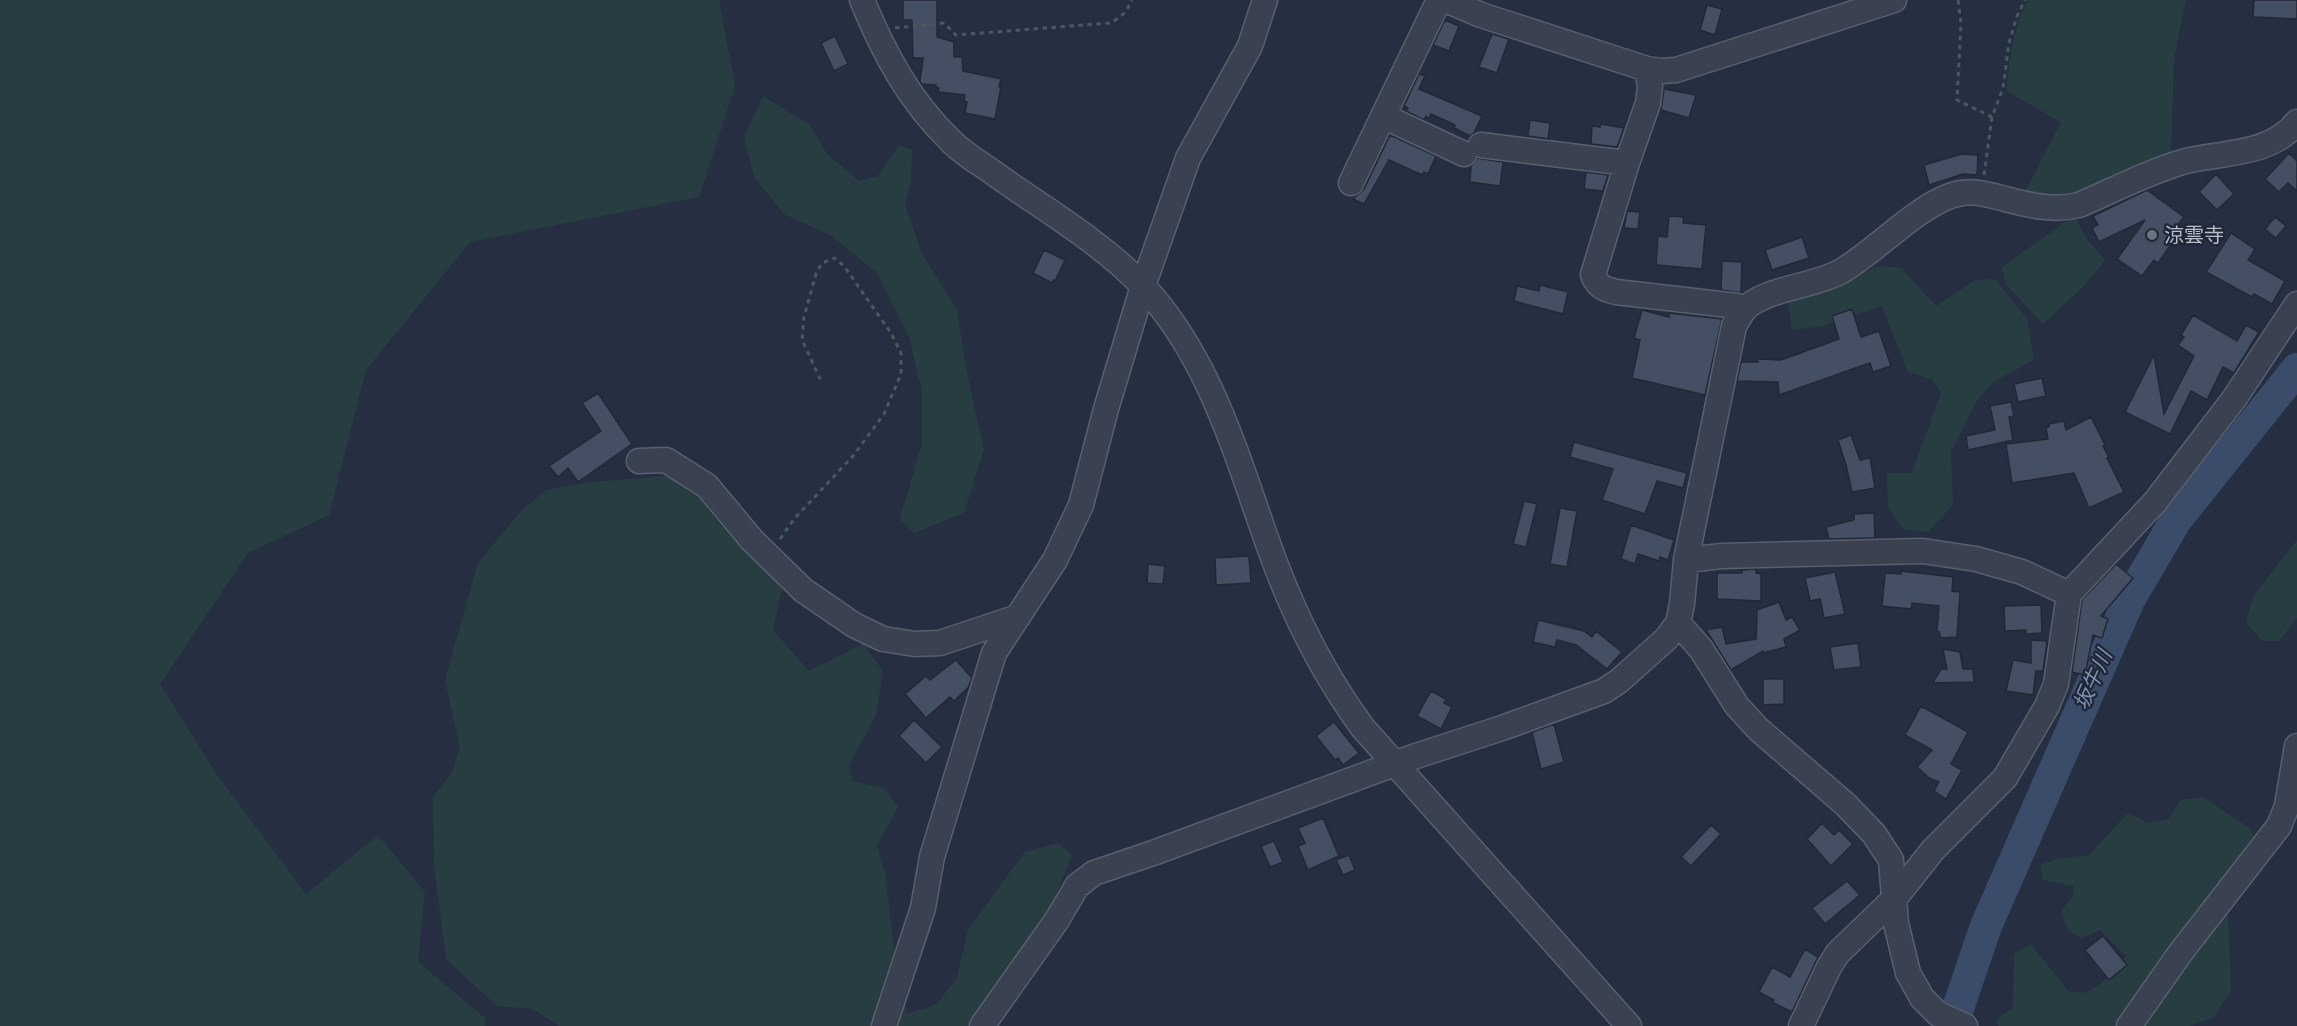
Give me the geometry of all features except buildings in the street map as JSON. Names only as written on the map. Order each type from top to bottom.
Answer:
[{"type":"street","points":[[862,0],[893,68],[917,106],[952,143],[1065,222],[1143,286],[1172,321],[1213,394],[1274,560],[1314,653],[1340,696],[1363,728],[1629,1026]]},
{"type":"street","points":[[884,1026],[923,908],[935,846],[994,653],[1055,560],[1081,505],[1106,409],[1143,286],[1188,158],[1250,46],[1265,0]]},
{"type":"street","points":[[1351,183],[1439,0]]},
{"type":"street","points":[[1446,0],[1481,15],[1647,69],[1661,71],[1676,69],[1894,0]]},
{"type":"street","points":[[1647,69],[1650,87],[1648,103],[1593,275],[1597,284],[1604,289],[1616,292],[1737,306],[1744,310]]},
{"type":"street","points":[[1383,116],[1472,149],[1627,163]]},
{"type":"street","points":[[982,1026],[1057,920],[1077,886],[1094,873],[1604,691],[1619,681],[1666,639],[1678,623],[1686,560],[1734,326],[1744,310],[1768,296],[1835,274],[1854,264],[1941,199],[1960,193],[1979,193],[2035,207],[2063,208],[2079,205],[2186,161],[2247,150],[2266,144],[2291,130],[2297,122]]},
{"type":"street","points":[[1801,1026],[1838,952],[1895,898],[1933,850],[2005,778],[2047,706],[2056,684],[2069,594],[2155,502],[2234,399],[2297,304]]},
{"type":"street","points":[[639,461],[666,460],[707,486],[752,540],[803,590],[854,625],[883,639],[915,644],[940,643],[1018,617]]},
{"type":"street","points":[[1686,560],[1722,556],[1923,551],[1977,559],[2022,572],[2069,594]]},
{"type":"street","points":[[1678,623],[1701,649],[1737,706],[1758,729],[1845,804],[1874,834],[1891,860],[1896,923],[1908,973],[1922,998],[1938,1014],[1965,1026]]},
{"type":"street","points":[[2129,1026],[2181,952],[2279,826],[2287,806],[2297,746]]},
{"type":"path","points":[[874,29],[944,23],[956,34],[1109,23],[1119,19],[1125,13],[1132,0]]},
{"type":"path","points":[[1958,0],[1961,22],[1957,100],[1992,117]]},
{"type":"path","points":[[1979,193],[1992,117],[2003,88],[2009,43],[2017,16],[2025,0]]},
{"type":"path","points":[[774,561],[780,538],[794,519],[853,456],[885,414],[901,374],[901,353],[891,333],[844,266],[835,258],[822,263],[816,274],[804,317],[802,340],[822,383]]},
{"type":"green space","points":[[0,0],[719,0],[735,86],[699,197],[470,242],[366,370],[329,515],[248,553],[160,684],[217,775],[306,894],[378,835],[425,892],[418,962],[485,1018],[485,1026],[0,1026]]},
{"type":"green space","points":[[2028,0],[2186,0],[2174,59],[2171,155],[2133,167],[2070,197],[2023,196],[2061,122],[2006,91],[2016,33]]},
{"type":"green space","points":[[763,96],[810,125],[827,154],[859,181],[878,176],[899,145],[912,150],[911,179],[905,205],[922,254],[957,310],[966,368],[984,450],[964,513],[914,533],[900,519],[922,443],[922,391],[909,337],[877,273],[832,236],[784,214],[754,177],[744,138]]},
{"type":"green space","points":[[2076,219],[2088,241],[2105,260],[2084,286],[2043,324],[2006,284],[2002,267],[2068,220]]},
{"type":"green space","points":[[1877,266],[1901,268],[1936,306],[1975,280],[1995,279],[2027,319],[2034,360],[1993,382],[1978,399],[1951,451],[1953,505],[1928,532],[1903,529],[1888,508],[1887,473],[1912,473],[1941,393],[1932,379],[1908,372],[1882,306],[1822,326],[1792,330],[1788,302],[1829,290]]},
{"type":"green space","points":[[665,476],[694,490],[721,525],[769,572],[782,589],[773,630],[809,671],[863,644],[883,671],[876,715],[849,765],[852,781],[884,788],[898,806],[877,846],[885,873],[894,948],[907,1014],[937,1004],[957,978],[968,929],[1025,852],[1058,843],[1072,855],[1052,904],[968,1026],[559,1026],[533,1009],[497,1006],[446,959],[434,864],[433,797],[451,774],[460,748],[445,680],[478,563],[522,510],[546,490],[591,482]]},
{"type":"green space","points":[[2297,540],[2297,618],[2279,641],[2262,641],[2246,622],[2254,595]]},
{"type":"green space","points":[[2203,797],[2249,828],[2259,844],[2230,880],[2228,913],[2231,990],[2214,1017],[2189,1026],[1998,1026],[1996,1020],[2013,1007],[2014,954],[2031,944],[2068,991],[2085,993],[2102,983],[2126,956],[2100,930],[2082,938],[2068,931],[2061,911],[2073,896],[2074,886],[2043,880],[2040,865],[2057,859],[2089,855],[2128,813],[2148,823],[2168,819],[2181,800]]},
{"type":"waterway","name":"坂牛川","points":[[1952,1026],[1986,926],[2129,600],[2176,520],[2297,369]]},
{"type":"place","name":"涼雲寺","points":[[2152,235]]}]
